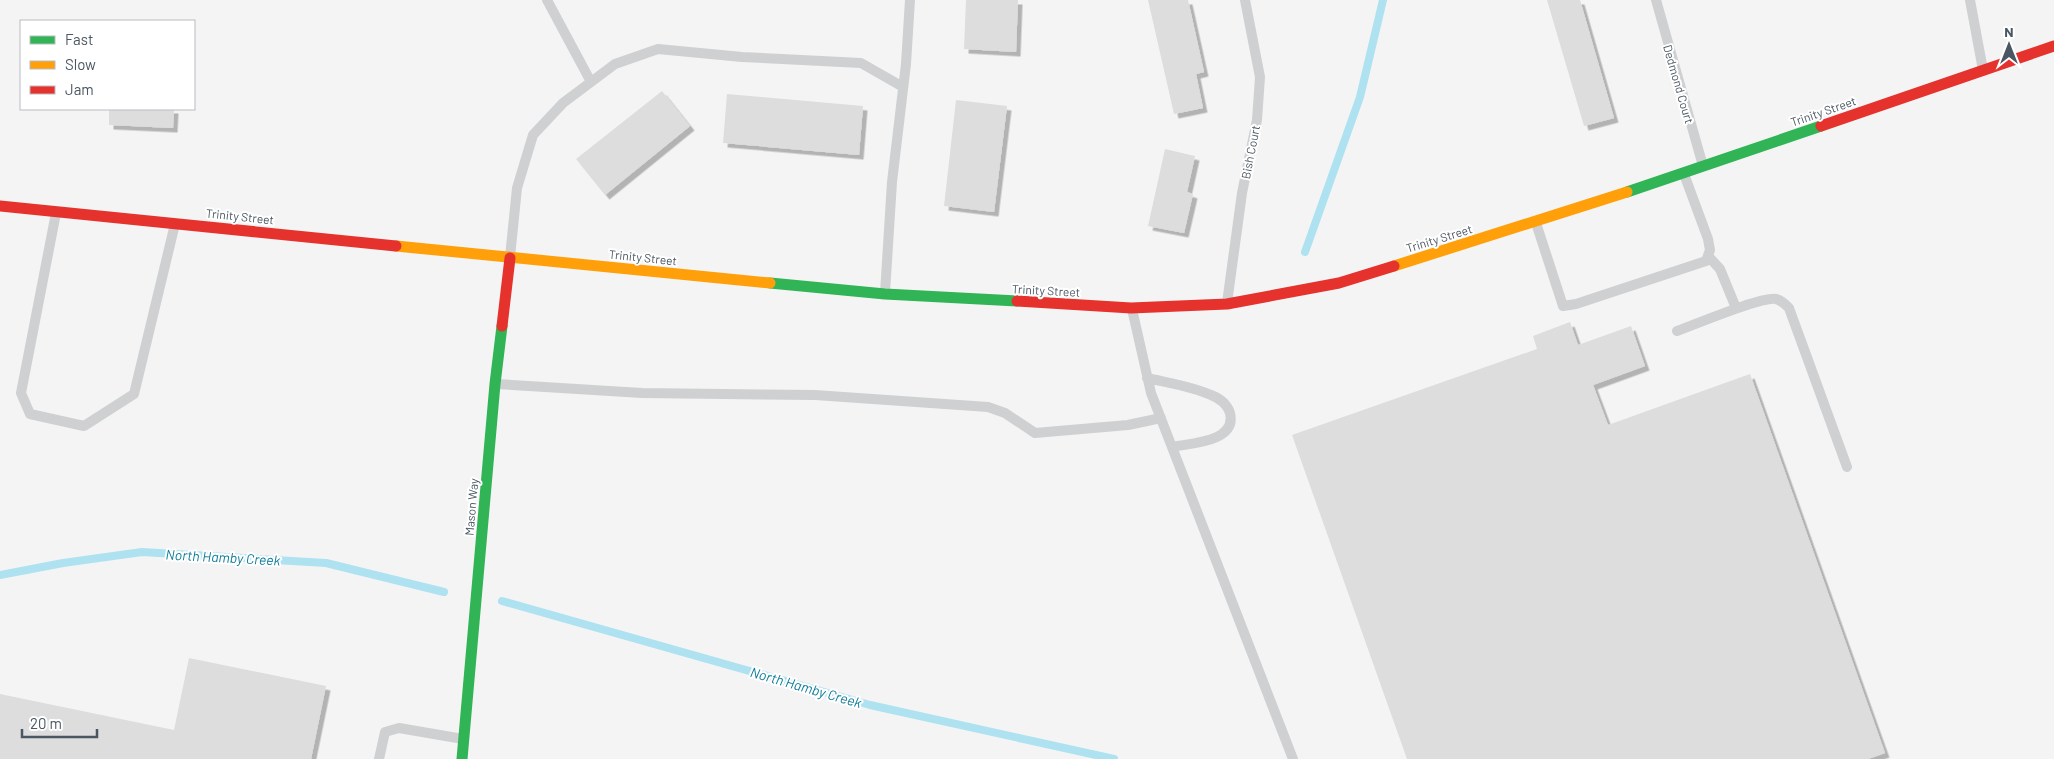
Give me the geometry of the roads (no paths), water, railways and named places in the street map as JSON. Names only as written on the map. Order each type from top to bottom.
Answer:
[{"type":"street","name":"Trinity Street","points":[[0,206],[885,294],[1131,308],[1227,304],[1339,283],[1536,222],[1703,167],[2054,46]]},
{"type":"street","name":"Mason Way","points":[[462,759],[495,384],[510,258]]},
{"type":"lane","points":[[547,0],[591,82]]},
{"type":"lane","points":[[885,294],[892,182],[903,87],[910,0]]},
{"type":"lane","name":"Bish Court","points":[[1227,304],[1242,193],[1257,120],[1260,77],[1245,0]]},
{"type":"lane","name":"Dedmond Court","points":[[1656,0],[1703,167]]},
{"type":"lane","points":[[1970,0],[1983,70]]},
{"type":"lane","points":[[510,258],[517,188],[533,135],[563,103],[616,64],[658,49],[861,63],[903,87]]},
{"type":"lane","points":[[1683,173],[1708,239],[1709,257],[1720,269],[1736,308]]},
{"type":"lane","points":[[57,212],[21,393],[30,414],[84,426],[134,394],[175,224]]},
{"type":"lane","points":[[1536,222],[1563,306],[1576,304],[1706,261],[1709,257]]},
{"type":"lane","points":[[1677,331],[1736,308],[1774,298],[1789,308],[1847,467]]},
{"type":"lane","points":[[1131,308],[1151,393],[1293,759]]},
{"type":"lane","points":[[1147,378],[1186,386],[1212,395],[1228,406],[1232,420],[1227,431],[1214,438],[1172,447]]},
{"type":"lane","points":[[495,384],[642,393],[815,395],[988,406],[1005,413],[1035,433],[1128,425],[1160,418]]},
{"type":"lane","points":[[379,759],[385,732],[399,728],[464,739]]},
{"type":"waterway","points":[[1305,252],[1360,97],[1383,0]]},
{"type":"waterway","name":"North Hamby Creek","points":[[0,575],[63,563],[142,552],[326,563],[444,592]]},
{"type":"waterway","name":"North Hamby Creek","points":[[502,601],[870,705],[1114,759]]}]
